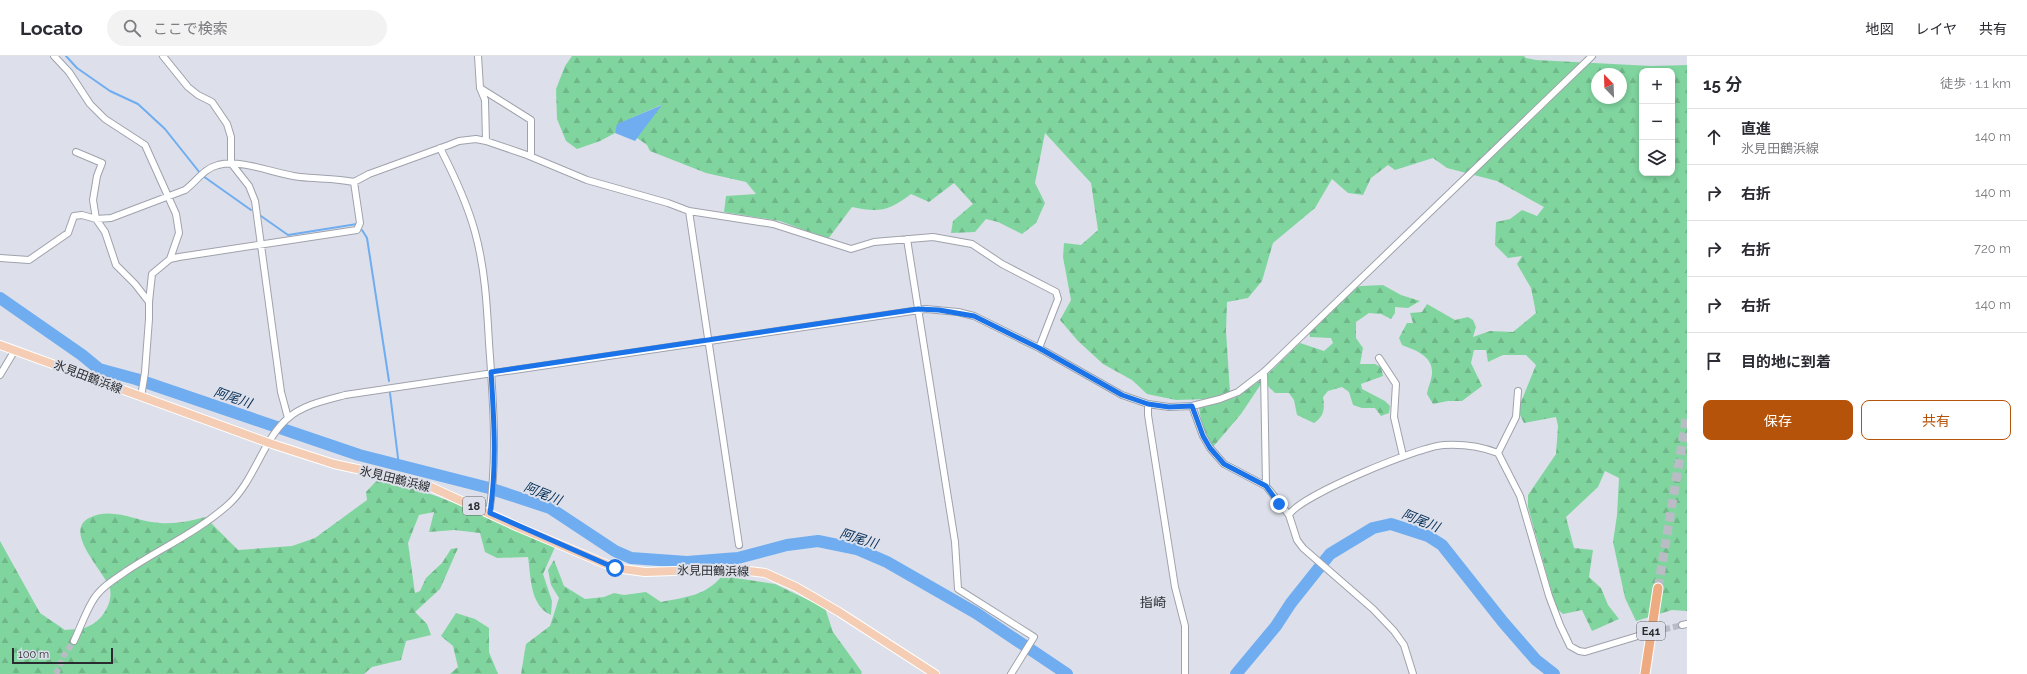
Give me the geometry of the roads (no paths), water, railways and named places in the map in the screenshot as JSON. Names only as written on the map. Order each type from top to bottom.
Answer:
[{"type":"highway","name":"E41","points":[[1645,674],[1660,588],[1650,674]]},
{"type":"main road","name":"氷見田鶴浜線","points":[[0,345],[141,393],[334,464],[417,482],[615,568],[645,572],[732,569],[764,573],[796,587],[839,612],[935,674]]},
{"type":"street","points":[[54,56],[69,72],[90,104],[100,114],[145,145],[176,214],[179,233],[170,259]]},
{"type":"street","points":[[163,56],[188,87],[198,95],[212,102],[227,124],[231,137],[231,163],[248,186],[255,201],[281,392],[288,418]]},
{"type":"street","points":[[478,56],[480,88],[485,100],[486,141]]},
{"type":"street","points":[[74,641],[92,602],[106,585],[139,562],[204,523],[229,504],[244,487],[282,424],[288,418],[323,400],[345,395],[918,309],[939,310],[974,316],[1039,348],[1122,395],[1148,404],[1169,407],[1192,406],[1220,399],[1238,392],[1264,372],[1592,56]]},
{"type":"street","points":[[480,88],[531,120],[530,156]]},
{"type":"street","points":[[0,258],[30,260],[68,233],[74,216],[82,215],[96,219],[111,218],[185,190],[207,169],[231,163],[299,177],[342,179],[354,182],[369,174],[459,141],[476,139],[530,156],[587,180],[668,203],[689,211],[773,224],[851,248],[874,242],[933,237],[972,244],[1002,264],[1056,292],[1058,299],[1039,348]]},
{"type":"street","points":[[440,148],[461,189],[475,232],[484,281],[494,414],[493,481],[490,513]]},
{"type":"street","points":[[76,152],[102,163],[97,176],[93,200],[96,219],[105,232],[116,265],[135,284],[149,302]]},
{"type":"street","points":[[141,393],[145,372],[150,319],[149,302],[152,274],[170,259],[357,230],[360,223],[354,182]]},
{"type":"street","points":[[689,211],[740,545]]},
{"type":"street","points":[[907,239],[955,542],[958,589],[1034,637],[1011,674]]},
{"type":"street","points":[[0,375],[15,350]]},
{"type":"street","points":[[1379,358],[1396,384],[1394,417],[1404,456]]},
{"type":"street","points":[[1264,372],[1266,486]]},
{"type":"street","points":[[1498,453],[1516,417],[1518,391]]},
{"type":"street","points":[[1148,404],[1148,416],[1168,546],[1175,587],[1185,626],[1185,674]]},
{"type":"street","points":[[1192,406],[1203,436],[1210,448],[1224,464],[1266,486],[1289,516],[1297,540],[1308,554],[1394,630],[1404,645],[1413,674]]},
{"type":"street","points":[[1289,516],[1292,511],[1316,494],[1419,450],[1443,445],[1475,445],[1498,453],[1520,496],[1549,596],[1570,646],[1579,651],[1585,652],[1638,636]]},
{"type":"water","points":[[662,105],[635,141],[615,133],[617,124]]},
{"type":"waterway","points":[[66,56],[77,68],[110,91],[138,104],[165,129],[200,173]]},
{"type":"waterway","points":[[203,176],[251,210]]},
{"type":"waterway","points":[[261,216],[288,235],[357,224]]},
{"type":"waterway","points":[[362,230],[367,238],[389,381]]},
{"type":"waterway","name":"阿尾川","points":[[0,298],[82,355],[99,369],[136,379],[359,455],[489,488],[550,508],[615,551],[631,558],[687,562],[738,558],[787,545],[818,541],[857,549],[887,562],[976,613],[1067,674]]},
{"type":"waterway","points":[[390,393],[399,466]]},
{"type":"waterway","name":"阿尾川","points":[[1236,674],[1276,626],[1291,603],[1330,554],[1373,528],[1391,524],[1428,536],[1442,545],[1503,622],[1536,660],[1554,674]]},
{"type":"tunnel","points":[[1658,588],[1687,415]]},
{"type":"tunnel","points":[[1638,636],[1682,625]]},
{"type":"tunnel","points":[[56,674],[64,655],[74,641]]},
{"type":"district","name":"指崎","points":[[1153,602]]}]
